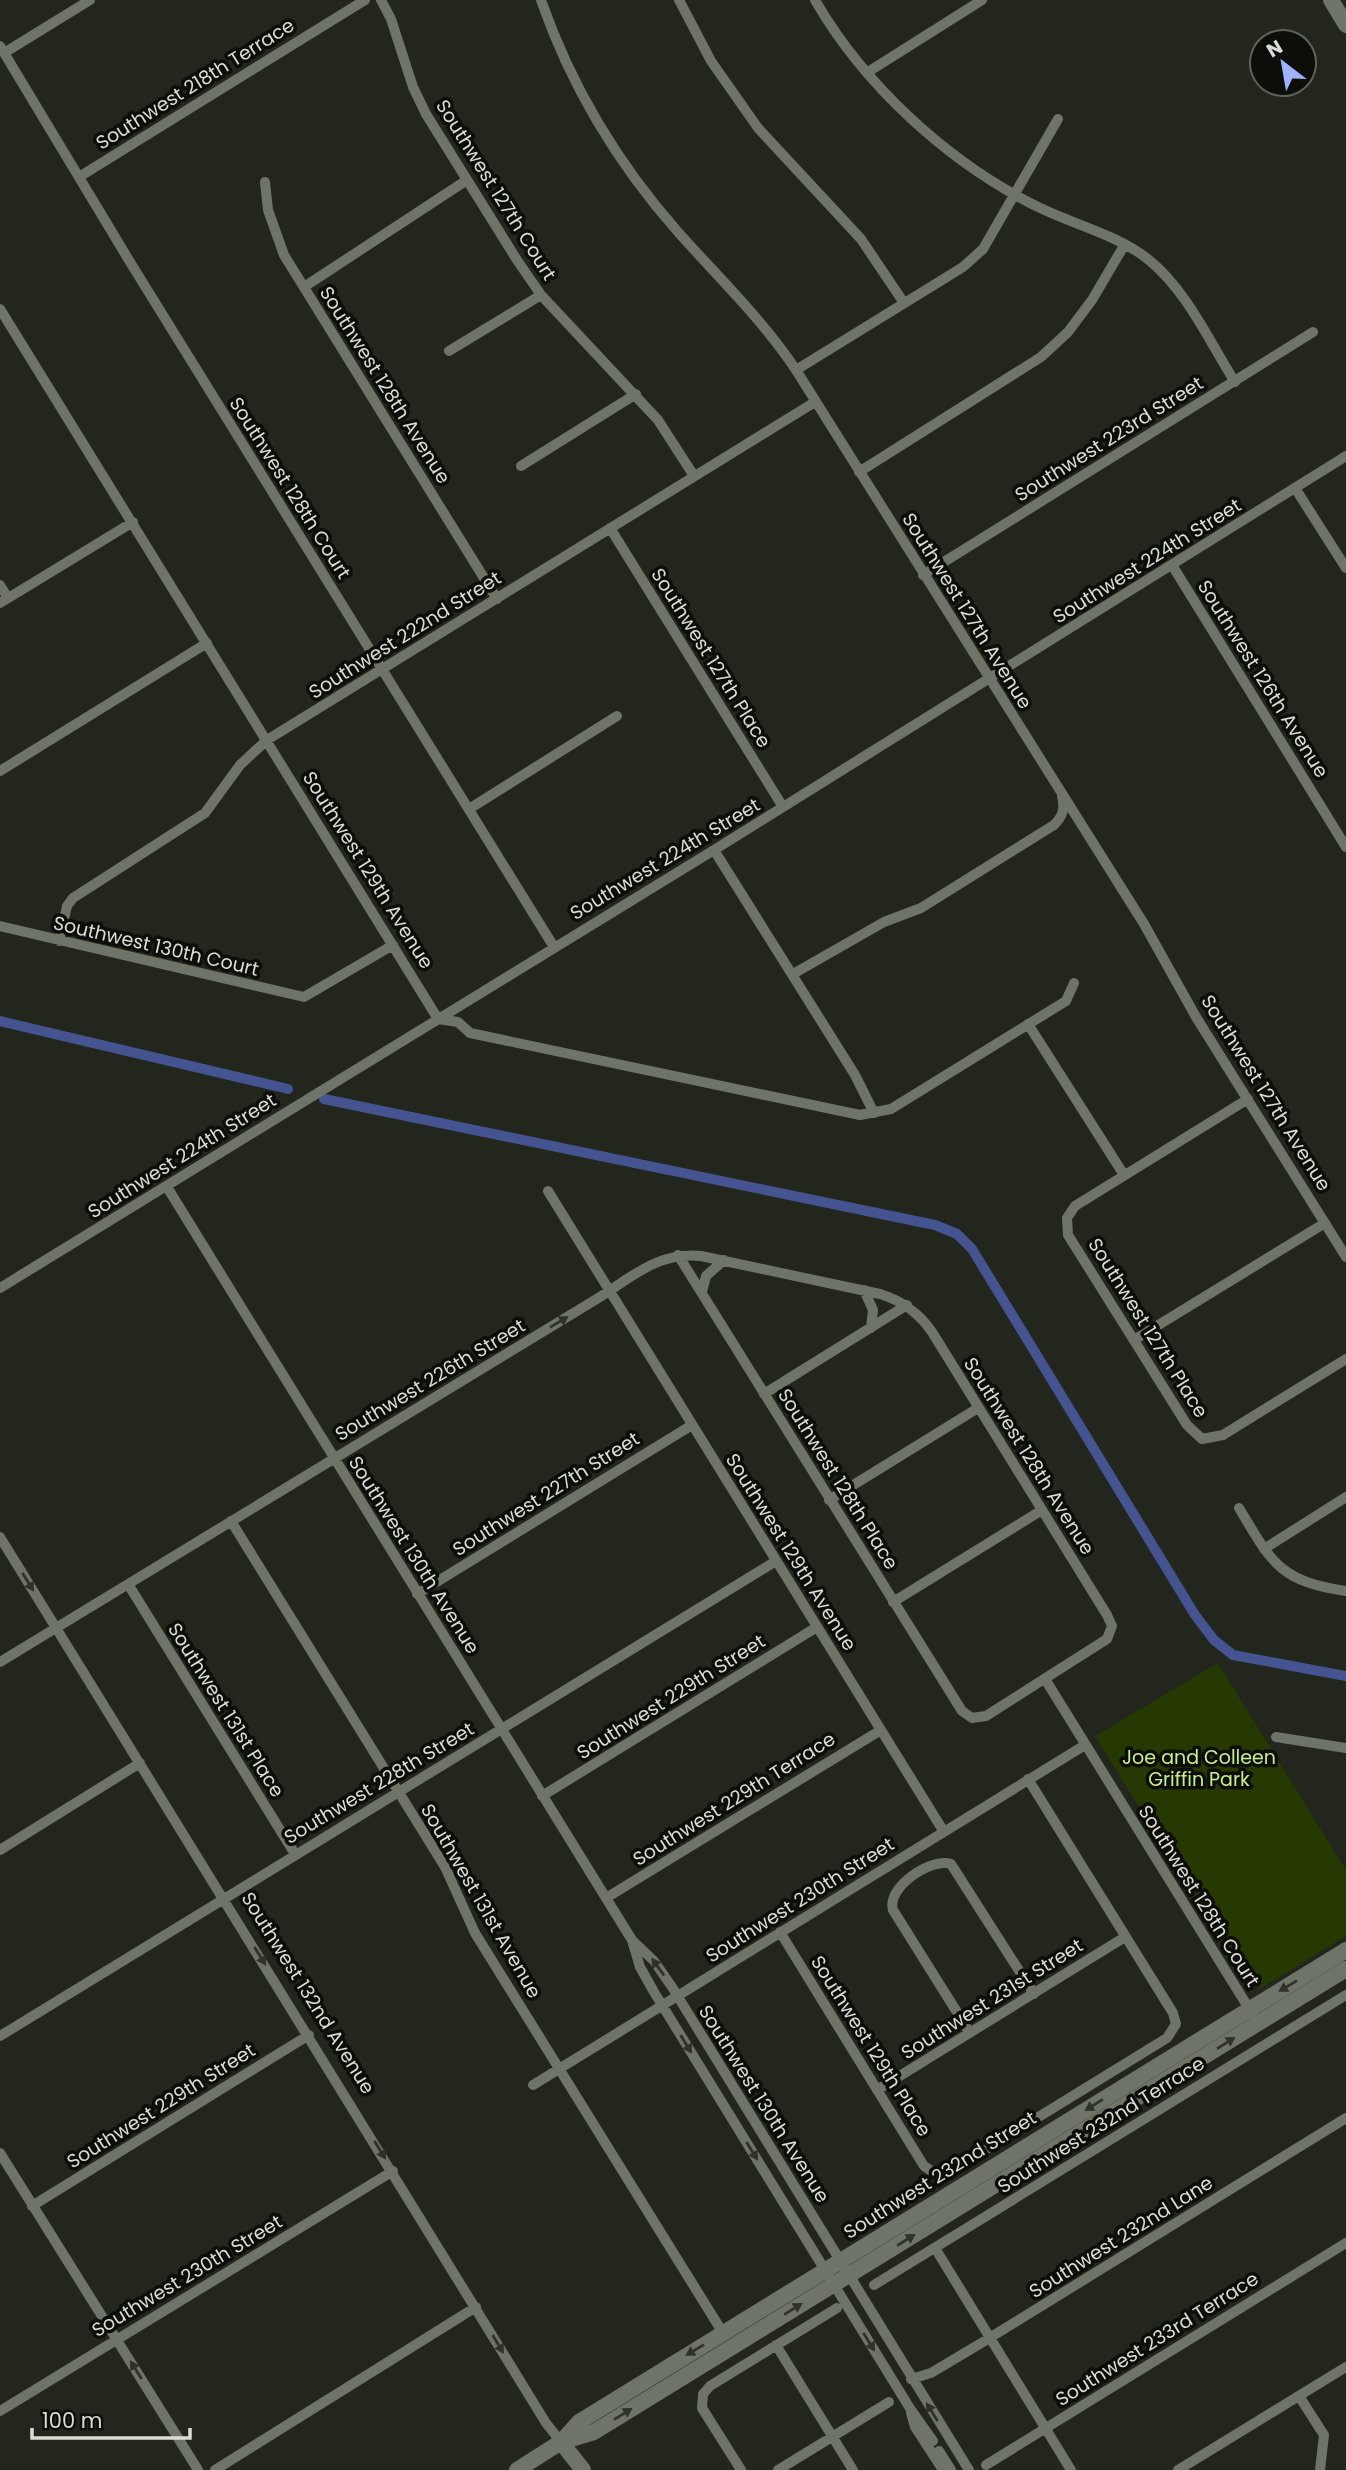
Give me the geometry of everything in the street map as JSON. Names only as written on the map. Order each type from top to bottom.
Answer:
[{"type":"street","points":[[2,49],[90,0]]},
{"type":"street","name":"Southwest 218th Terrace","points":[[79,177],[365,0]]},
{"type":"street","name":"Southwest 127th Court","points":[[381,0],[391,19],[413,87],[467,180],[541,295],[636,394],[664,429],[694,476]]},
{"type":"street","name":"Southwest 127th Avenue","points":[[541,0],[578,85],[622,160],[679,233],[752,310],[796,370],[1060,790],[1346,1257]]},
{"type":"street","points":[[679,0],[711,61],[758,128],[861,239],[904,303]]},
{"type":"street","points":[[815,0],[868,72],[915,121],[958,157],[1014,195],[1125,244],[1149,259],[1173,283],[1235,382]]},
{"type":"street","points":[[868,72],[982,0]]},
{"type":"street","points":[[1331,0],[1346,25]]},
{"type":"street","name":"Southwest 128th Court","points":[[2,49],[554,947]]},
{"type":"street","points":[[796,370],[963,267],[983,249],[1058,119]]},
{"type":"street","points":[[304,287],[467,180]]},
{"type":"street","name":"Southwest 128th Avenue","points":[[265,182],[274,232],[304,287],[497,599]]},
{"type":"street","points":[[859,472],[1041,357],[1068,332],[1093,300],[1125,244]]},
{"type":"street","points":[[449,351],[541,295]]},
{"type":"street","points":[[0,309],[267,740]]},
{"type":"street","name":"Southwest 223rd Street","points":[[923,575],[1313,332]]},
{"type":"street","points":[[520,466],[636,394]]},
{"type":"street","name":"Southwest 222nd Street","points":[[59,941],[68,906],[73,898],[205,813],[240,765],[267,740],[816,402]]},
{"type":"street","name":"Southwest 224th Street","points":[[0,1288],[714,850],[1346,456]]},
{"type":"street","points":[[1295,488],[1346,568]]},
{"type":"street","points":[[0,585],[4,600],[132,522]]},
{"type":"street","name":"Southwest 127th Place","points":[[610,528],[783,807]]},
{"type":"street","name":"Southwest 126th Avenue","points":[[1172,565],[1346,847]]},
{"type":"street","points":[[0,771],[207,643]]},
{"type":"street","points":[[469,808],[617,716]]},
{"type":"street","name":"Southwest 129th Avenue","points":[[267,740],[439,1019]]},
{"type":"street","points":[[793,974],[884,922],[921,908],[1054,825],[1061,818],[1064,806],[1060,790]]},
{"type":"street","points":[[714,850],[793,974],[874,1113]]},
{"type":"street","name":"Southwest 130th Court","points":[[0,926],[304,997],[393,945]]},
{"type":"street","points":[[439,1019],[458,1022],[470,1033],[860,1115],[891,1109],[1066,1001],[1074,983]]},
{"type":"street","points":[[1028,1024],[1124,1175],[1248,1100]]},
{"type":"street","name":"Southwest 127th Place","points":[[1124,1175],[1075,1206],[1066,1224],[1070,1239],[1187,1425],[1198,1437],[1206,1440],[1223,1435],[1346,1359]]},
{"type":"street","name":"Southwest 130th Avenue","points":[[167,1187],[632,1940],[654,1961],[677,1996],[837,2273],[911,2410],[951,2470]]},
{"type":"street","name":"Southwest 129th Avenue","points":[[548,1191],[944,1832]]},
{"type":"street","points":[[1134,1340],[1325,1223]]},
{"type":"street","name":"Southwest 226th Street","points":[[0,1662],[648,1265],[678,1255],[724,1261],[864,1290],[892,1297],[907,1306]]},
{"type":"street","name":"Southwest 128th Place","points":[[678,1255],[958,1706],[972,1718],[986,1716],[1045,1679]]},
{"type":"street","points":[[702,1292],[709,1272],[724,1261]]},
{"type":"street","points":[[864,1290],[873,1310],[871,1328]]},
{"type":"street","points":[[764,1394],[907,1306]]},
{"type":"street","name":"Southwest 128th Avenue","points":[[907,1306],[928,1325],[1107,1615],[1111,1631],[1104,1643],[1045,1679]]},
{"type":"street","points":[[829,1500],[978,1408]]},
{"type":"street","name":"Southwest 227th Street","points":[[417,1594],[692,1425]]},
{"type":"street","points":[[1264,1549],[1346,1497]]},
{"type":"street","points":[[1239,1508],[1264,1549],[1285,1572],[1302,1582],[1346,1591]]},
{"type":"street","points":[[893,1602],[1042,1510]]},
{"type":"street","name":"Southwest 131st Avenue","points":[[231,1521],[450,1875],[475,1933],[723,2333]]},
{"type":"street","name":"Southwest 132nd Avenue","points":[[0,1537],[546,2423],[583,2470]]},
{"type":"street","name":"Southwest 228th Street","points":[[0,2036],[776,1561]]},
{"type":"street","name":"Southwest 131st Place","points":[[128,1584],[295,1854]]},
{"type":"street","name":"Southwest 229th Street","points":[[542,1796],[817,1627]]},
{"type":"street","name":"Southwest 128th Court","points":[[1045,1679],[1254,2016]]},
{"type":"street","name":"Southwest 229th Terrace","points":[[606,1898],[881,1730]]},
{"type":"street","points":[[1276,1737],[1346,1748]]},
{"type":"street","name":"Southwest 230th Street","points":[[533,2085],[1085,1745]]},
{"type":"street","points":[[0,1850],[140,1763]]},
{"type":"street","points":[[1028,1779],[1125,1937]]},
{"type":"street","points":[[970,2033],[893,1910],[892,1897],[898,1886],[935,1864],[951,1864],[1034,1994]]},
{"type":"street","name":"Southwest 129th Place","points":[[780,1932],[924,2166],[936,2174],[949,2172],[1167,2038],[1175,2027],[1174,2016],[1125,1937]]},
{"type":"street","name":"Southwest 231st Street","points":[[877,2090],[1125,1937]]},
{"type":"street","name":"Southwest 130th Avenue","points":[[632,1940],[640,1967],[662,2005],[837,2273],[912,2379],[969,2470]]},
{"type":"street","name":"Southwest 232nd Street","points":[[561,2442],[594,2432],[837,2273],[1254,2016],[1346,1950]]},
{"type":"street","name":"Southwest 232nd Street","points":[[1254,2016],[1346,1969]]},
{"type":"street","name":"Southwest 232nd Terrace","points":[[874,2285],[1346,1995]]},
{"type":"street","name":"Southwest 229th Street","points":[[32,2206],[309,2035]]},
{"type":"street","name":"Southwest 232nd Lane","points":[[912,2379],[931,2373],[990,2338],[1346,2118]]},
{"type":"street","points":[[0,2152],[198,2470]]},
{"type":"street","name":"Southwest 230th Street","points":[[0,2411],[393,2171]]},
{"type":"street","name":"Southwest 233rd Terrace","points":[[986,2465],[1346,2243]]},
{"type":"street","points":[[935,2248],[1071,2470]]},
{"type":"street","name":"Southwest 232nd Street","points":[[517,2470],[561,2442],[579,2422],[723,2333],[837,2273]]},
{"type":"street","points":[[215,2470],[476,2307]]},
{"type":"street","points":[[741,2470],[704,2410],[702,2397],[710,2386],[837,2308]]},
{"type":"street","points":[[776,2345],[853,2470]]},
{"type":"street","points":[[1178,2470],[1195,2466],[1346,2367]]},
{"type":"street","points":[[1299,2396],[1324,2435],[1320,2470]]},
{"type":"street","points":[[778,2470],[888,2402]]},
{"type":"street","name":"Southwest 130th Avenue","points":[[911,2410],[915,2427],[940,2455]]},
{"type":"street","points":[[940,2455],[957,2451]]},
{"type":"green space","name":"Joe and Colleen Griffin Park","points":[[1218,1663],[1346,1870],[1346,1936],[1261,1988],[1249,1984],[1095,1736]]},
{"type":"waterway","points":[[0,1021],[288,1089]]},
{"type":"waterway","points":[[324,1099],[935,1225],[957,1234],[972,1249],[1195,1615],[1214,1640],[1233,1655],[1346,1676]]}]
